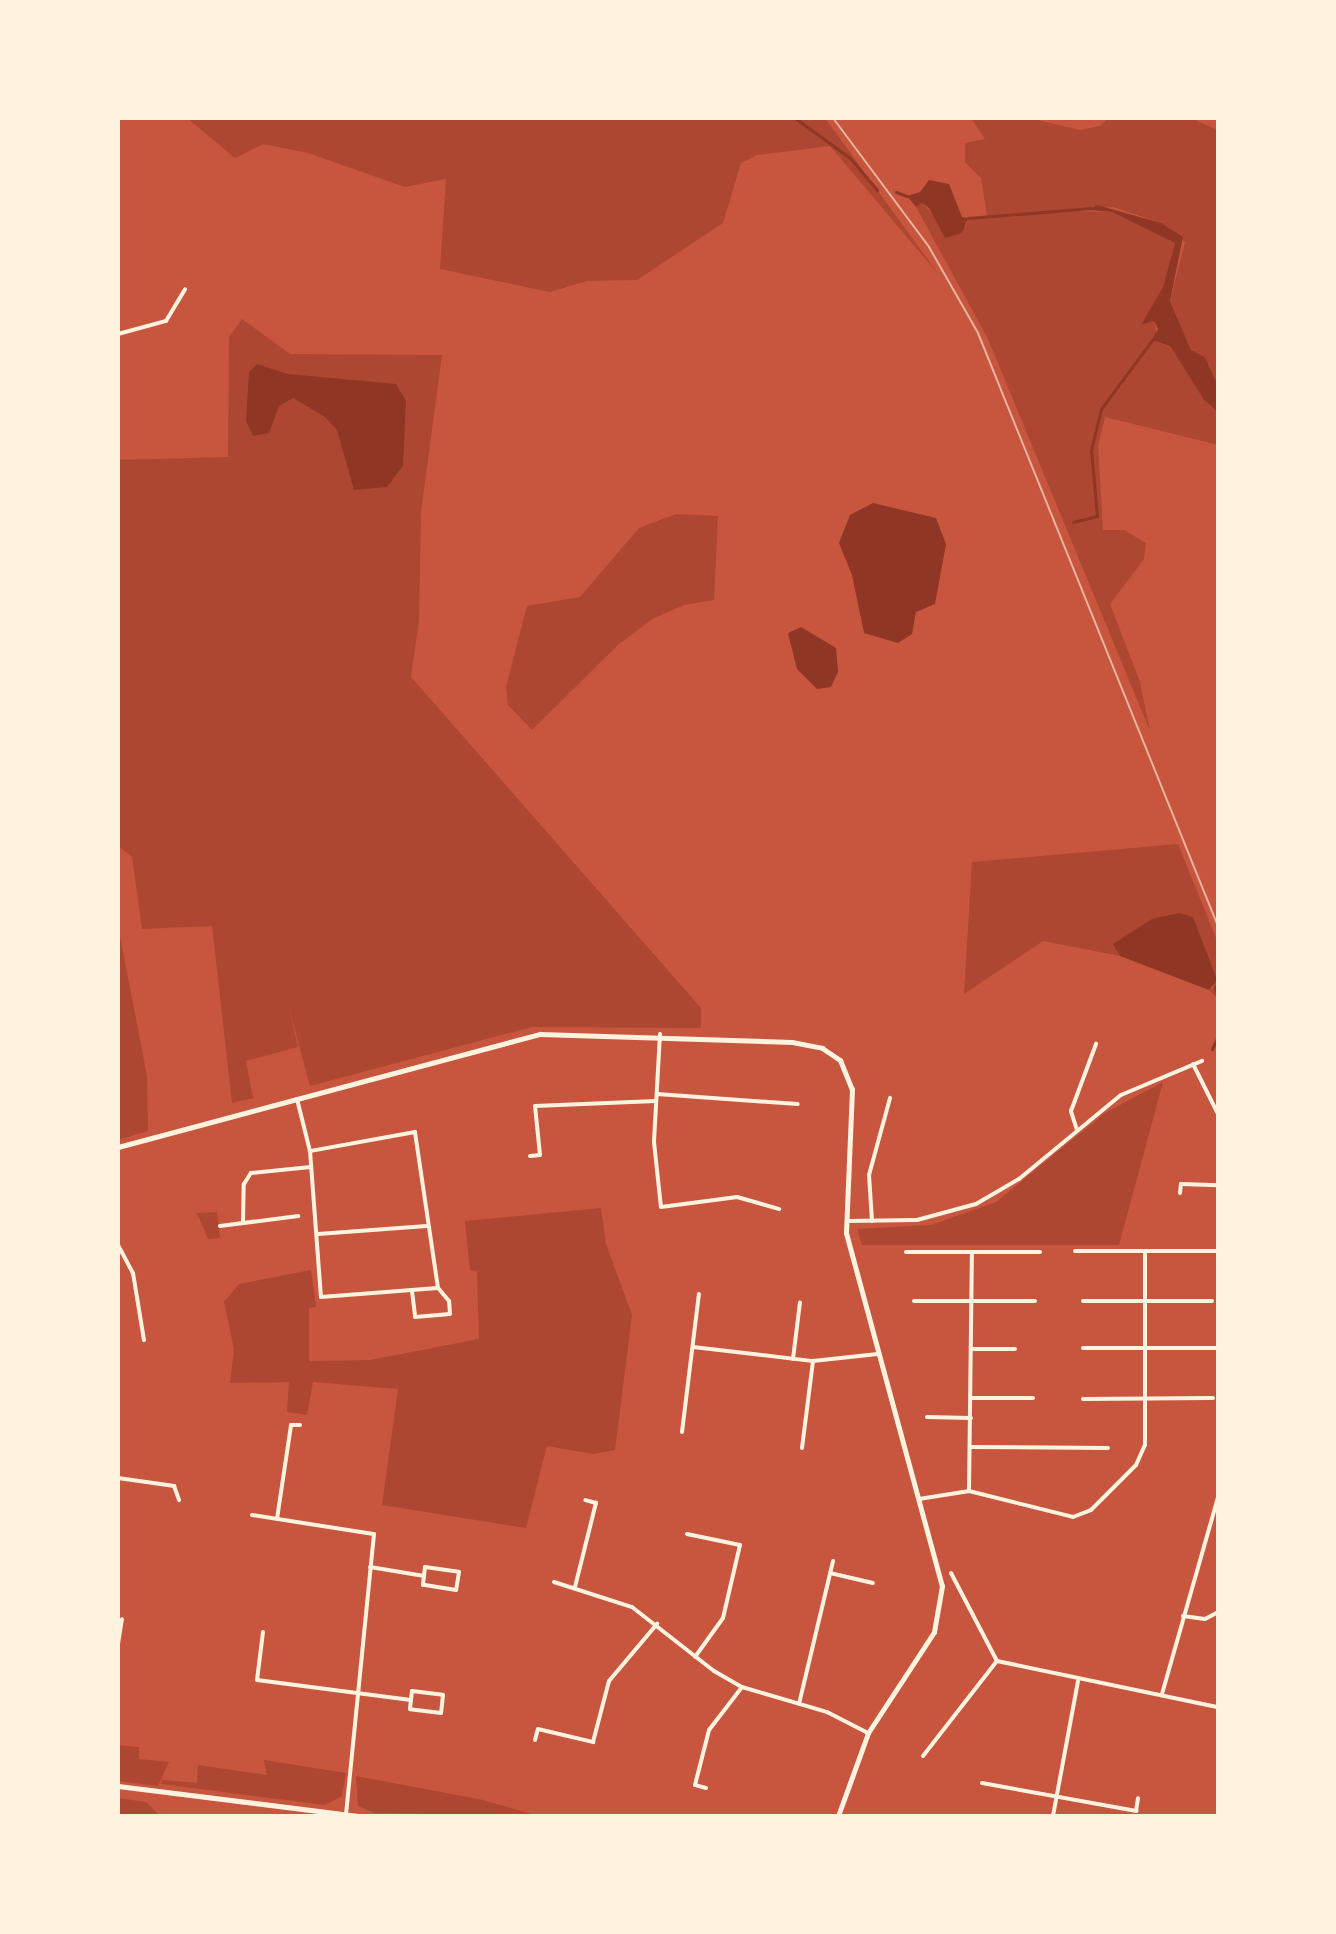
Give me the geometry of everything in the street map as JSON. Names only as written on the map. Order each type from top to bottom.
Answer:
[{"type":"street","points":[[118,334],[166,321],[185,289]]},
{"type":"street","points":[[118,1147],[540,1034],[660,1034],[792,1042],[822,1048],[840,1060],[850,1077],[852,1103],[844,1221],[917,1499],[940,1568],[941,1606],[923,1654],[868,1733],[838,1816]]},
{"type":"street","points":[[660,1034],[656,1101],[661,1207],[737,1197],[779,1209]]},
{"type":"street","points":[[1077,1130],[1071,1111],[1096,1044]]},
{"type":"street","points":[[844,1221],[917,1220],[976,1204],[1019,1179],[1121,1095],[1202,1061]]},
{"type":"street","points":[[1193,1064],[1218,1114]]},
{"type":"street","points":[[657,1094],[798,1104]]},
{"type":"street","points":[[872,1221],[869,1175],[890,1098]]},
{"type":"street","points":[[297,1099],[310,1151],[321,1297],[438,1288]]},
{"type":"street","points":[[530,1156],[540,1155],[535,1106],[656,1101]]},
{"type":"street","points":[[310,1151],[415,1132],[438,1288],[449,1301],[450,1314],[415,1317],[412,1291]]},
{"type":"street","points":[[243,1223],[244,1184],[251,1173],[311,1167]]},
{"type":"street","points":[[1180,1193],[1181,1184],[1218,1185]]},
{"type":"street","points":[[220,1226],[298,1216]]},
{"type":"street","points":[[318,1234],[427,1226]]},
{"type":"street","points":[[118,1245],[133,1273],[144,1340]]},
{"type":"street","points":[[1075,1251],[1218,1251]]},
{"type":"street","points":[[917,1499],[969,1491],[1062,1517],[1083,1515],[1142,1455],[1145,1251]]},
{"type":"street","points":[[906,1252],[1040,1252]]},
{"type":"street","points":[[969,1491],[972,1252]]},
{"type":"street","points":[[682,1432],[699,1294]]},
{"type":"street","points":[[914,1301],[1035,1301]]},
{"type":"street","points":[[1083,1301],[1212,1301]]},
{"type":"street","points":[[793,1359],[800,1302]]},
{"type":"street","points":[[693,1347],[813,1361],[878,1354]]},
{"type":"street","points":[[1083,1348],[1218,1348]]},
{"type":"street","points":[[971,1349],[1015,1349]]},
{"type":"street","points":[[802,1448],[813,1361]]},
{"type":"street","points":[[971,1398],[1033,1398]]},
{"type":"street","points":[[1083,1399],[1213,1398]]},
{"type":"street","points":[[927,1417],[971,1418]]},
{"type":"street","points":[[277,1519],[291,1425],[300,1425]]},
{"type":"street","points":[[971,1447],[1108,1448]]},
{"type":"street","points":[[118,1478],[174,1486],[179,1500]]},
{"type":"street","points":[[1162,1694],[1218,1498]]},
{"type":"street","points":[[575,1587],[596,1503],[585,1500]]},
{"type":"street","points":[[252,1515],[374,1534],[346,1814]]},
{"type":"street","points":[[687,1534],[740,1545],[723,1618],[695,1657]]},
{"type":"street","points":[[799,1704],[833,1561]]},
{"type":"street","points":[[370,1567],[424,1576]]},
{"type":"street","points":[[425,1567],[459,1572],[456,1590],[423,1585],[424,1576],[425,1567]]},
{"type":"street","points":[[830,1573],[873,1583]]},
{"type":"street","points":[[951,1573],[997,1661],[1218,1707]]},
{"type":"street","points":[[554,1582],[619,1600],[657,1624],[695,1657],[742,1687],[799,1704],[868,1733]]},
{"type":"street","points":[[1183,1616],[1205,1619],[1218,1612]]},
{"type":"street","points":[[118,1644],[122,1619]]},
{"type":"street","points":[[535,1740],[538,1729],[593,1742],[609,1681],[657,1624]]},
{"type":"street","points":[[263,1632],[257,1680],[411,1700]]},
{"type":"street","points":[[923,1756],[997,1661]]},
{"type":"street","points":[[1053,1816],[1078,1680]]},
{"type":"street","points":[[706,1788],[695,1785],[709,1730],[742,1687]]},
{"type":"street","points":[[412,1691],[443,1695],[441,1713],[410,1709],[411,1700],[412,1691]]},
{"type":"street","points":[[982,1783],[1136,1811],[1138,1798]]},
{"type":"street","points":[[118,1786],[360,1816]]},
{"type":"shaded area","points":[[187,118],[825,118],[939,275],[830,146],[757,155],[741,163],[723,223],[637,280],[587,281],[550,292],[440,269],[446,179],[405,187],[308,153],[263,144],[235,158]]},
{"type":"shaded area","points":[[971,118],[1029,118],[1080,130],[1100,126],[1109,118],[1190,118],[1218,130],[1218,386],[1205,357],[1191,350],[1170,301],[1185,242],[1161,223],[1113,207],[1065,211],[1112,212],[1175,243],[1163,287],[1142,325],[1154,321],[1159,343],[1170,346],[1204,400],[1218,412],[1218,445],[1105,417],[1098,446],[1103,530],[1124,530],[1146,543],[1144,559],[1110,604],[1140,682],[1150,731],[988,339],[916,207],[922,202],[939,223],[966,227],[968,218],[987,216],[981,178],[965,162],[965,143],[985,139]]},
{"type":"shaded area","points":[[929,180],[949,184],[962,217],[968,218],[962,233],[945,238],[929,208],[922,203],[916,207],[907,196],[920,192]]},
{"type":"shaded area","points":[[1097,205],[1161,223],[1183,237],[1170,301],[1191,350],[1205,357],[1218,386],[1218,412],[1204,400],[1170,346],[1152,340],[1158,329],[1154,321],[1141,325],[1163,287],[1175,243],[1112,212],[1090,210]]},
{"type":"shaded area","points":[[242,319],[290,354],[442,355],[421,512],[419,620],[411,677],[701,1008],[701,1028],[532,1027],[310,1086],[288,1004],[298,1047],[246,1061],[253,1098],[232,1103],[212,926],[142,929],[132,857],[118,846],[118,460],[228,457],[229,337]]},
{"type":"shaded area","points":[[257,364],[288,374],[396,384],[406,401],[403,466],[387,487],[354,490],[337,430],[325,417],[293,398],[279,406],[269,433],[253,436],[246,421],[249,372]]},
{"type":"shaded area","points":[[873,503],[936,518],[946,544],[935,604],[916,612],[912,634],[898,643],[864,633],[852,575],[839,543],[850,515]]},
{"type":"shaded area","points":[[676,514],[718,516],[714,600],[684,605],[654,618],[619,644],[532,730],[508,705],[506,687],[527,606],[580,597],[639,528]]},
{"type":"shaded area","points":[[801,627],[836,648],[838,672],[831,687],[817,689],[797,669],[788,633]]},
{"type":"shaded area","points":[[1178,844],[1218,943],[1218,999],[1209,990],[1215,987],[1113,944],[1120,956],[1043,941],[964,994],[972,862]]},
{"type":"shaded area","points":[[1179,913],[1193,917],[1217,980],[1209,990],[1120,956],[1113,944],[1152,919]]},
{"type":"shaded area","points":[[119,931],[147,1076],[148,1131],[118,1140]]},
{"type":"shaded area","points":[[1163,1082],[1119,1245],[862,1245],[857,1229],[931,1225],[996,1202],[1105,1113]]},
{"type":"shaded area","points":[[601,1208],[606,1244],[632,1315],[615,1450],[593,1454],[547,1446],[526,1528],[382,1505],[398,1389],[313,1382],[307,1415],[287,1412],[289,1382],[230,1383],[234,1349],[224,1302],[239,1284],[311,1270],[316,1307],[309,1308],[309,1361],[370,1360],[479,1339],[477,1271],[470,1270],[465,1221]]},
{"type":"shaded area","points":[[217,1212],[220,1238],[208,1239],[197,1213]]},
{"type":"shaded area","points":[[118,1745],[139,1747],[139,1759],[169,1762],[158,1786],[118,1781]]},
{"type":"shaded area","points":[[264,1760],[346,1773],[342,1796],[325,1805],[161,1784],[162,1780],[197,1783],[198,1765],[267,1775]]},
{"type":"shaded area","points":[[356,1776],[483,1800],[538,1816],[374,1813],[358,1806]]},
{"type":"shaded area","points":[[118,1798],[146,1802],[160,1816],[118,1816]]},
{"type":"waterway","points":[[795,118],[850,158],[877,190]]},
{"type":"waterway","points":[[896,192],[907,196]]},
{"type":"waterway","points":[[968,218],[1092,208]]},
{"type":"waterway","points":[[1073,522],[1097,516],[1091,450],[1101,409],[1152,340]]},
{"type":"waterway","points":[[1215,987],[1218,997]]},
{"type":"waterway","points":[[1212,1049],[1218,1036]]},
{"type":"tram line","points":[[833,118],[929,247],[978,333],[1218,926]]}]
